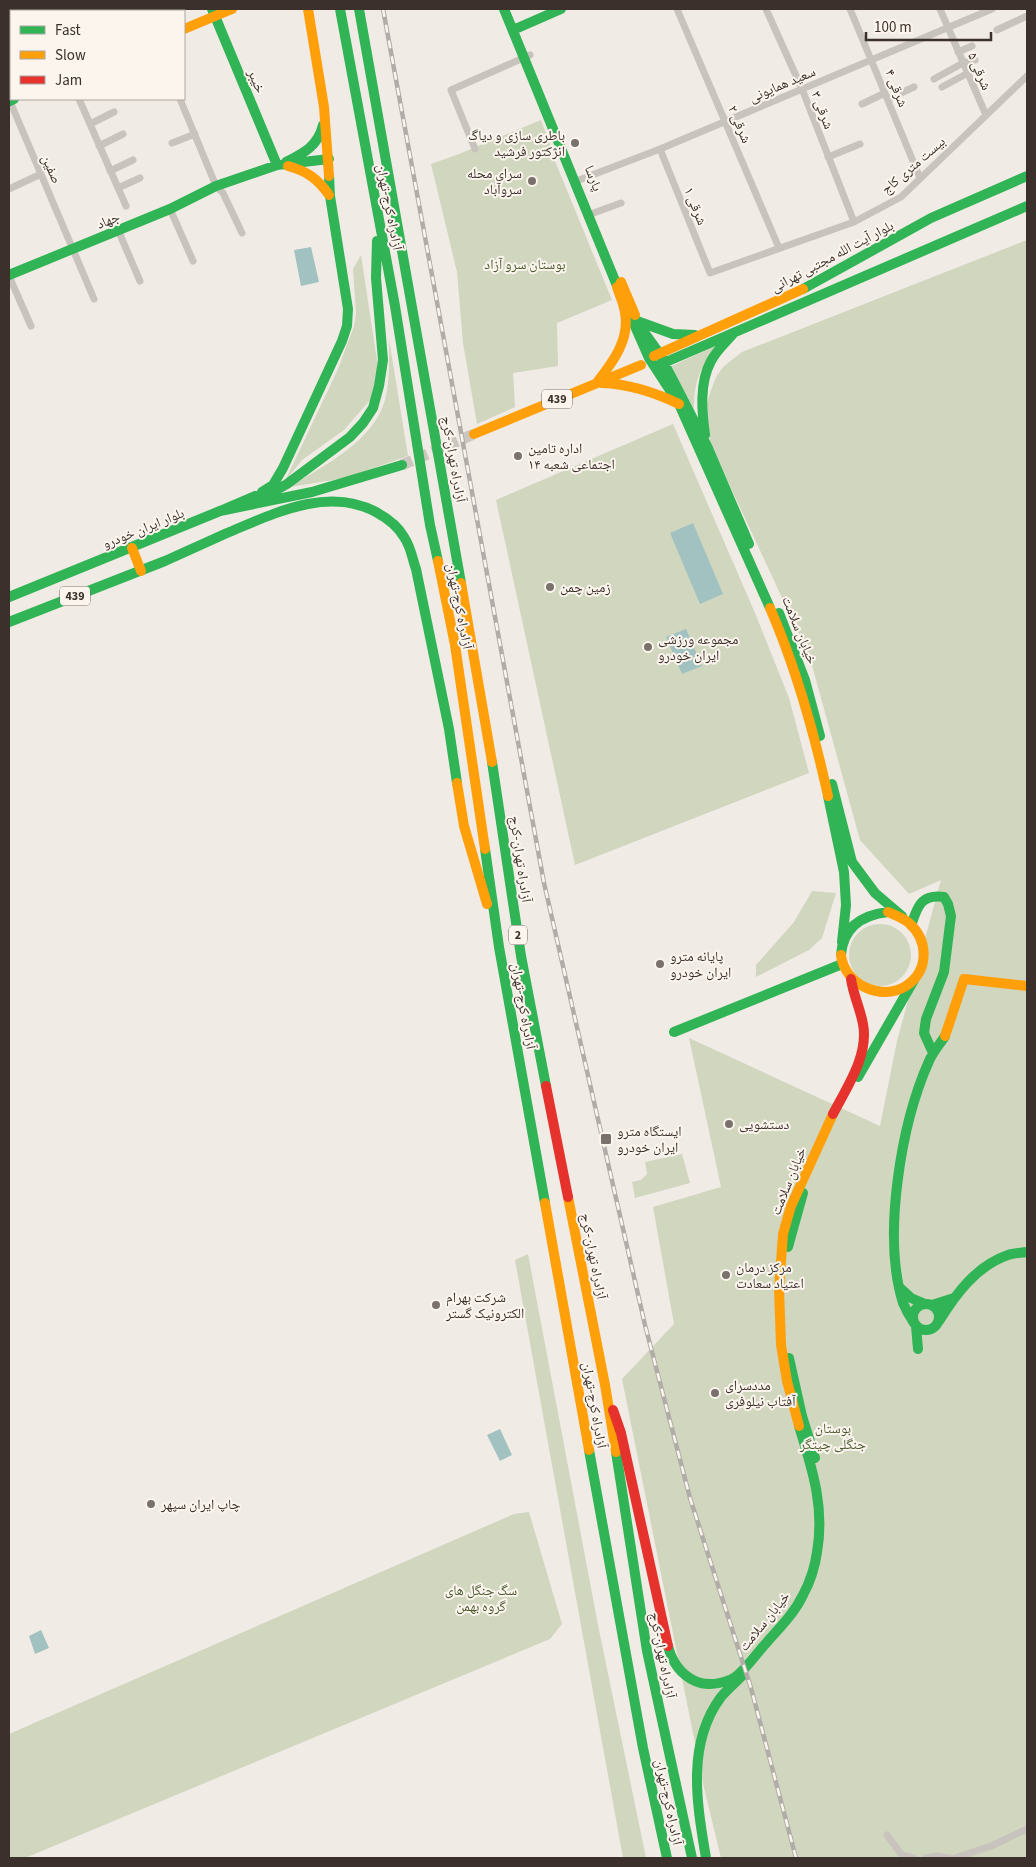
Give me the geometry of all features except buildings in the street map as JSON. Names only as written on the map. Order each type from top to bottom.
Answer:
[{"type":"main road","points":[[185,28],[213,12],[232,9]]},
{"type":"main road","points":[[220,511],[255,496],[273,485],[283,468],[342,341],[347,326],[348,308],[330,196],[324,107],[308,9]]},
{"type":"main road","name":"آزادراه کرج-تهران","points":[[340,9],[395,306],[430,525],[456,654],[471,745],[499,948],[643,1748],[667,1858]]},
{"type":"main road","name":"آزادراه تهران-کرج","points":[[359,9],[485,715],[521,956],[605,1385],[647,1651],[692,1858]]},
{"type":"main road","name":"پارسا","points":[[504,9],[516,28]]},
{"type":"main road","name":"پارسا","points":[[511,9],[516,28],[617,287],[644,348],[648,364]]},
{"type":"main road","points":[[516,28],[561,9]]},
{"type":"main road","name":"خیبر","points":[[213,12],[279,165]]},
{"type":"main road","points":[[279,165],[311,148],[318,142],[322,132],[324,107]]},
{"type":"main road","points":[[279,165],[329,159]]},
{"type":"main road","points":[[279,165],[309,173],[320,181],[330,196]]},
{"type":"main road","name":"جهاد","points":[[9,276],[170,209],[216,186],[279,165]]},
{"type":"main road","name":"بلوار آیت الله مجتبی تهرانی","points":[[648,364],[659,353],[802,290],[931,218],[1027,176]]},
{"type":"main road","name":"بلوار آیت الله مجتبی تهرانی","points":[[648,364],[664,363],[1027,206]]},
{"type":"main road","name":"پارسا","points":[[590,214],[637,321],[644,334],[659,353]]},
{"type":"main road","points":[[255,496],[273,492],[324,457],[350,437],[373,408],[383,360],[376,278],[377,216]]},
{"type":"main road","points":[[596,383],[608,368],[624,337],[626,318],[617,287]]},
{"type":"main road","points":[[637,321],[663,332],[689,336],[703,334]]},
{"type":"main road","points":[[708,446],[703,420],[704,391],[709,366],[719,349],[738,330]]},
{"type":"main road","name":"خیابان سلامت","points":[[659,353],[708,446],[791,640],[805,680],[852,862],[875,893],[902,916]]},
{"type":"main road","name":"خیابان سلامت","points":[[648,364],[678,404],[776,622],[796,680],[820,761],[844,872],[846,905],[842,942]]},
{"type":"main road","name":"439","points":[[474,434],[596,383],[648,364]]},
{"type":"main road","points":[[596,383],[622,383],[645,388],[678,404]]},
{"type":"main road","name":"بلوار ایران خودرو","points":[[9,597],[220,511],[252,506],[344,484],[402,465]]},
{"type":"main road","name":"439","points":[[9,622],[141,571],[271,515],[331,500],[350,501],[375,510],[398,526],[409,544],[416,569],[449,729],[464,826],[499,948]]},
{"type":"main road","points":[[132,548],[141,571]]},
{"type":"main road","points":[[912,923],[916,910],[924,898],[934,894],[944,897],[948,904],[950,916],[944,972],[926,1019],[924,1034],[933,1053]]},
{"type":"main road","points":[[888,912],[902,916],[912,923],[920,933],[924,945],[924,958],[921,970],[914,980],[893,992],[881,992],[859,986],[850,979],[842,964],[842,942],[862,918],[875,913],[888,912]]},
{"type":"main road","points":[[674,1032],[842,964]]},
{"type":"main road","name":"خیابان سلامت","points":[[605,1385],[621,1433],[667,1644],[674,1664],[687,1677],[698,1682],[714,1684],[733,1678],[773,1637],[790,1616],[805,1592],[814,1565],[820,1514],[816,1484],[786,1379],[780,1338],[779,1288],[783,1232],[790,1208],[848,1085],[864,1040],[864,1027],[860,1010],[852,994],[850,979]]},
{"type":"main road","points":[[1027,986],[964,979],[946,1035],[933,1053],[920,1084],[898,1185],[894,1228],[895,1264],[903,1304],[915,1324],[924,1330],[930,1330],[936,1327],[954,1298],[968,1282],[988,1264],[1009,1254],[1027,1252]]},
{"type":"main road","name":"خیابان سلامت","points":[[706,1858],[698,1810],[695,1764],[706,1725],[717,1702],[800,1613],[812,1589],[820,1565],[824,1532],[824,1505],[819,1471],[798,1417],[788,1356],[785,1267],[790,1236],[808,1178],[867,1059],[914,980]]},
{"type":"main road","points":[[899,1288],[911,1298],[937,1309],[939,1321]]},
{"type":"main road","points":[[930,1330],[918,1349],[914,1310],[919,1306],[954,1298]]},
{"type":"street","name":"۲ شرقی","points":[[677,9],[779,248]]},
{"type":"street","name":"۳ شرقی","points":[[766,9],[802,89],[854,222]]},
{"type":"street","name":"۴ شرقی","points":[[850,9],[920,178]]},
{"type":"street","name":"۵ شرقی","points":[[940,9],[986,115]]},
{"type":"street","name":"سعید همایونی","points":[[577,181],[660,149],[992,9]]},
{"type":"street","points":[[997,30],[1027,16]]},
{"type":"street","points":[[958,52],[972,46]]},
{"type":"street","points":[[475,149],[451,90],[527,56]]},
{"type":"street","points":[[934,79],[964,63],[975,60]]},
{"type":"street","points":[[942,87],[968,73]]},
{"type":"street","name":"بیست متری کاج","points":[[710,273],[854,222],[900,196],[1027,76]]},
{"type":"street","points":[[862,104],[914,87]]},
{"type":"street","points":[[79,100],[126,206]]},
{"type":"street","points":[[180,100],[216,186],[223,193],[242,233]]},
{"type":"street","name":"صفین","points":[[12,112],[41,174],[94,299]]},
{"type":"street","points":[[90,124],[114,112]]},
{"type":"street","points":[[99,146],[123,134]]},
{"type":"street","points":[[172,143],[195,134]]},
{"type":"street","points":[[828,157],[860,144]]},
{"type":"street","name":"۱ شرقی","points":[[660,149],[710,273]]},
{"type":"street","points":[[110,171],[133,160]]},
{"type":"street","points":[[9,188],[41,174]]},
{"type":"street","points":[[118,188],[140,178]]},
{"type":"street","points":[[590,214],[620,203]]},
{"type":"street","points":[[170,209],[194,261]]},
{"type":"street","points":[[118,230],[140,281]]},
{"type":"street","points":[[9,276],[31,326]]},
{"type":"street","points":[[955,1858],[991,1846],[1027,1829]]},
{"type":"street","points":[[888,1835],[901,1854],[914,1858]]},
{"type":"street","points":[[926,1858],[936,1856],[949,1858]]},
{"type":"green space","name":"بوستان سرو آزاد","points":[[541,120],[555,161],[612,300],[557,323],[558,366],[513,373],[515,407],[477,424],[463,343],[457,272],[431,164]]},
{"type":"green space","name":"بوستان جنگلی چیتگر","points":[[1027,240],[1027,1858],[721,1858],[704,1788],[622,1379],[674,1324],[653,1207],[721,1187],[689,1038],[880,1126],[897,1041],[941,880],[909,894],[860,840],[810,658],[710,443],[707,403],[716,377],[723,367],[742,352]]},
{"type":"green space","points":[[361,255],[378,367],[372,398],[344,430],[302,460],[285,481],[338,369],[354,326],[356,313],[353,269]]},
{"type":"green space","points":[[389,339],[408,456],[345,478],[290,487],[346,451],[370,428],[379,415],[388,385]]},
{"type":"green space","points":[[721,343],[713,351],[698,377],[694,418],[672,366]]},
{"type":"green space","name":"مجموعه ورزشی ایران خودرو","points":[[673,424],[755,613],[789,698],[809,773],[575,865],[496,500]]},
{"type":"green space","points":[[812,891],[836,893],[822,938],[809,950],[756,977],[756,965],[794,922]]},
{"type":"green space","points":[[880,924],[897,929],[902,933],[906,938],[911,955],[906,972],[902,977],[897,981],[880,986],[863,981],[858,977],[854,972],[849,955],[854,938],[858,933],[863,929]]},
{"type":"green space","points":[[682,1154],[690,1183],[635,1198],[632,1182],[641,1180],[647,1174],[645,1162]]},
{"type":"green space","points":[[528,1254],[598,1625],[646,1858],[623,1858],[515,1260]]},
{"type":"green space","name":"سگ جنگل های گروه بهمن","points":[[529,1512],[562,1624],[550,1639],[25,1858],[9,1858],[9,1734],[514,1514]]},
{"type":"water","points":[[311,247],[319,282],[301,286],[294,250]]},
{"type":"water","points":[[693,523],[723,594],[700,604],[670,533]]},
{"type":"water","points":[[686,629],[702,666],[682,674],[666,637]]},
{"type":"water","points":[[500,1429],[512,1455],[500,1461],[487,1435]]},
{"type":"water","points":[[41,1630],[49,1648],[35,1654],[29,1636]]},
{"type":"tunnel","points":[[402,465],[474,434]]},
{"type":"railway","points":[[383,9],[544,883],[645,1325],[690,1498],[751,1688],[796,1858]]},
{"type":"traffic: fast","points":[[212,9],[277,165]]},
{"type":"traffic: fast","points":[[340,9],[395,306],[430,525],[438,561]]},
{"type":"traffic: fast","points":[[359,9],[461,583]]},
{"type":"traffic: fast","points":[[504,9],[620,293]]},
{"type":"traffic: fast","points":[[513,30],[561,9]]},
{"type":"traffic: fast","points":[[286,162],[314,144],[323,125]]},
{"type":"traffic: fast","points":[[9,275],[170,209],[216,186],[277,165],[329,159]]},
{"type":"traffic: fast","points":[[262,492],[273,485],[283,468],[342,341],[347,326],[348,309],[330,196],[329,176]]},
{"type":"traffic: fast","points":[[803,289],[931,218],[1027,176]]},
{"type":"traffic: fast","points":[[659,365],[1027,206]]},
{"type":"traffic: fast","points":[[220,511],[255,496],[273,492],[287,484],[350,437],[373,408],[383,360],[376,278],[377,241]]},
{"type":"traffic: fast","points":[[627,308],[649,358],[679,404],[770,608]]},
{"type":"traffic: fast","points":[[637,321],[673,334],[695,335]]},
{"type":"traffic: fast","points":[[641,328],[659,353],[707,446],[749,544]]},
{"type":"traffic: fast","points":[[705,435],[702,407],[703,388],[707,370],[713,357],[733,334]]},
{"type":"traffic: fast","points":[[9,597],[220,511],[312,492],[402,465]]},
{"type":"traffic: fast","points":[[227,533],[281,511],[319,502],[339,502],[357,505],[376,512],[399,529],[408,545],[416,569],[449,729],[457,783]]},
{"type":"traffic: fast","points":[[9,622],[165,561],[227,533]]},
{"type":"traffic: fast","points":[[779,613],[805,680],[820,736]]},
{"type":"traffic: fast","points":[[492,762],[521,956],[546,1086]]},
{"type":"traffic: fast","points":[[832,784],[852,862],[875,893],[902,916]]},
{"type":"traffic: fast","points":[[828,796],[844,872],[846,905],[842,942]]},
{"type":"traffic: fast","points":[[485,849],[499,947],[545,1203]]},
{"type":"traffic: fast","points":[[912,923],[922,902],[931,897],[944,897],[951,916],[944,972],[926,1019],[924,1033],[933,1053]]},
{"type":"traffic: fast","points":[[841,955],[846,937],[856,924],[870,916],[888,912]]},
{"type":"traffic: fast","points":[[674,1032],[842,964]]},
{"type":"traffic: fast","points":[[858,1077],[914,980]]},
{"type":"traffic: fast","points":[[914,1323],[903,1303],[897,1276],[894,1246],[898,1180],[910,1116],[919,1087],[931,1058],[945,1036]]},
{"type":"traffic: fast","points":[[788,1247],[803,1193]]},
{"type":"traffic: fast","points":[[939,1321],[960,1291],[986,1266],[1010,1254],[1027,1252]]},
{"type":"traffic: fast","points":[[900,1288],[911,1298],[925,1304]]},
{"type":"traffic: fast","points":[[932,1305],[954,1298]]},
{"type":"traffic: fast","points":[[926,1304],[935,1308],[939,1317],[935,1326],[926,1330],[917,1326],[913,1317],[917,1308],[926,1304]]},
{"type":"traffic: fast","points":[[916,1326],[918,1349]]},
{"type":"traffic: fast","points":[[789,1358],[802,1416],[815,1458]]},
{"type":"traffic: fast","points":[[668,1646],[677,1667],[690,1678],[699,1683],[708,1684],[727,1681],[744,1669],[799,1603],[812,1574],[819,1535],[816,1488],[799,1426]]},
{"type":"traffic: fast","points":[[589,1450],[643,1748],[667,1858]]},
{"type":"traffic: fast","points":[[616,1452],[647,1651],[692,1858]]},
{"type":"traffic: fast","points":[[706,1858],[698,1796],[698,1754],[710,1715],[721,1697],[743,1675]]},
{"type":"traffic: slow","points":[[185,29],[232,9]]},
{"type":"traffic: slow","points":[[308,9],[324,107],[329,176]]},
{"type":"traffic: slow","points":[[288,166],[312,176],[329,195]]},
{"type":"traffic: slow","points":[[621,282],[635,315]]},
{"type":"traffic: slow","points":[[598,381],[619,350],[625,332],[626,323],[623,303],[617,287]]},
{"type":"traffic: slow","points":[[654,356],[803,289]]},
{"type":"traffic: slow","points":[[474,434],[641,365]]},
{"type":"traffic: slow","points":[[602,383],[642,389],[679,404]]},
{"type":"traffic: slow","points":[[132,548],[141,571]]},
{"type":"traffic: slow","points":[[438,561],[455,645],[485,849]]},
{"type":"traffic: slow","points":[[461,583],[492,762]]},
{"type":"traffic: slow","points":[[770,608],[804,700],[828,796]]},
{"type":"traffic: slow","points":[[457,783],[464,826],[487,904]]},
{"type":"traffic: slow","points":[[841,955],[844,965],[856,982],[875,991],[886,992],[896,990],[906,986],[914,979],[923,964],[923,946],[920,938],[909,923],[888,912]]},
{"type":"traffic: slow","points":[[945,1036],[964,979],[1027,986]]},
{"type":"traffic: slow","points":[[799,1426],[787,1381],[781,1345],[779,1289],[783,1234],[791,1206],[833,1114]]},
{"type":"traffic: slow","points":[[568,1197],[605,1385],[616,1452]]},
{"type":"traffic: slow","points":[[545,1203],[589,1450]]},
{"type":"traffic: jam","points":[[833,1114],[856,1070],[863,1047],[863,1024],[851,979]]},
{"type":"traffic: jam","points":[[546,1086],[568,1197]]},
{"type":"traffic: jam","points":[[613,1410],[621,1433],[668,1646]]},
{"type":"place","name":"باطری سازی و دیاگ انژکتور فرشید","points":[[575,143]]},
{"type":"place","name":"سرای محله سروآباد","points":[[532,181]]},
{"type":"place","name":"اداره تامین اجتماعی شعبه ۱۴","points":[[518,456]]},
{"type":"place","name":"زمین چمن","points":[[550,587]]},
{"type":"place","name":"مجموعه ورزشی ایران خودرو","points":[[648,647]]},
{"type":"place","name":"پایانه مترو ایران خودرو","points":[[660,964]]},
{"type":"place","name":"دستشویی","points":[[729,1124]]},
{"type":"place","name":"ایستگاه مترو ایران خودرو","points":[[606,1139]]},
{"type":"place","name":"مرکز درمان اعتیاد سعادت","points":[[726,1275]]},
{"type":"place","name":"شرکت بهرام الکترونیک گستر","points":[[436,1305]]},
{"type":"place","name":"مددسرای آفتاب نیلوفری","points":[[715,1393]]},
{"type":"place","name":"چاپ ایران سپهر","points":[[151,1504]]}]
